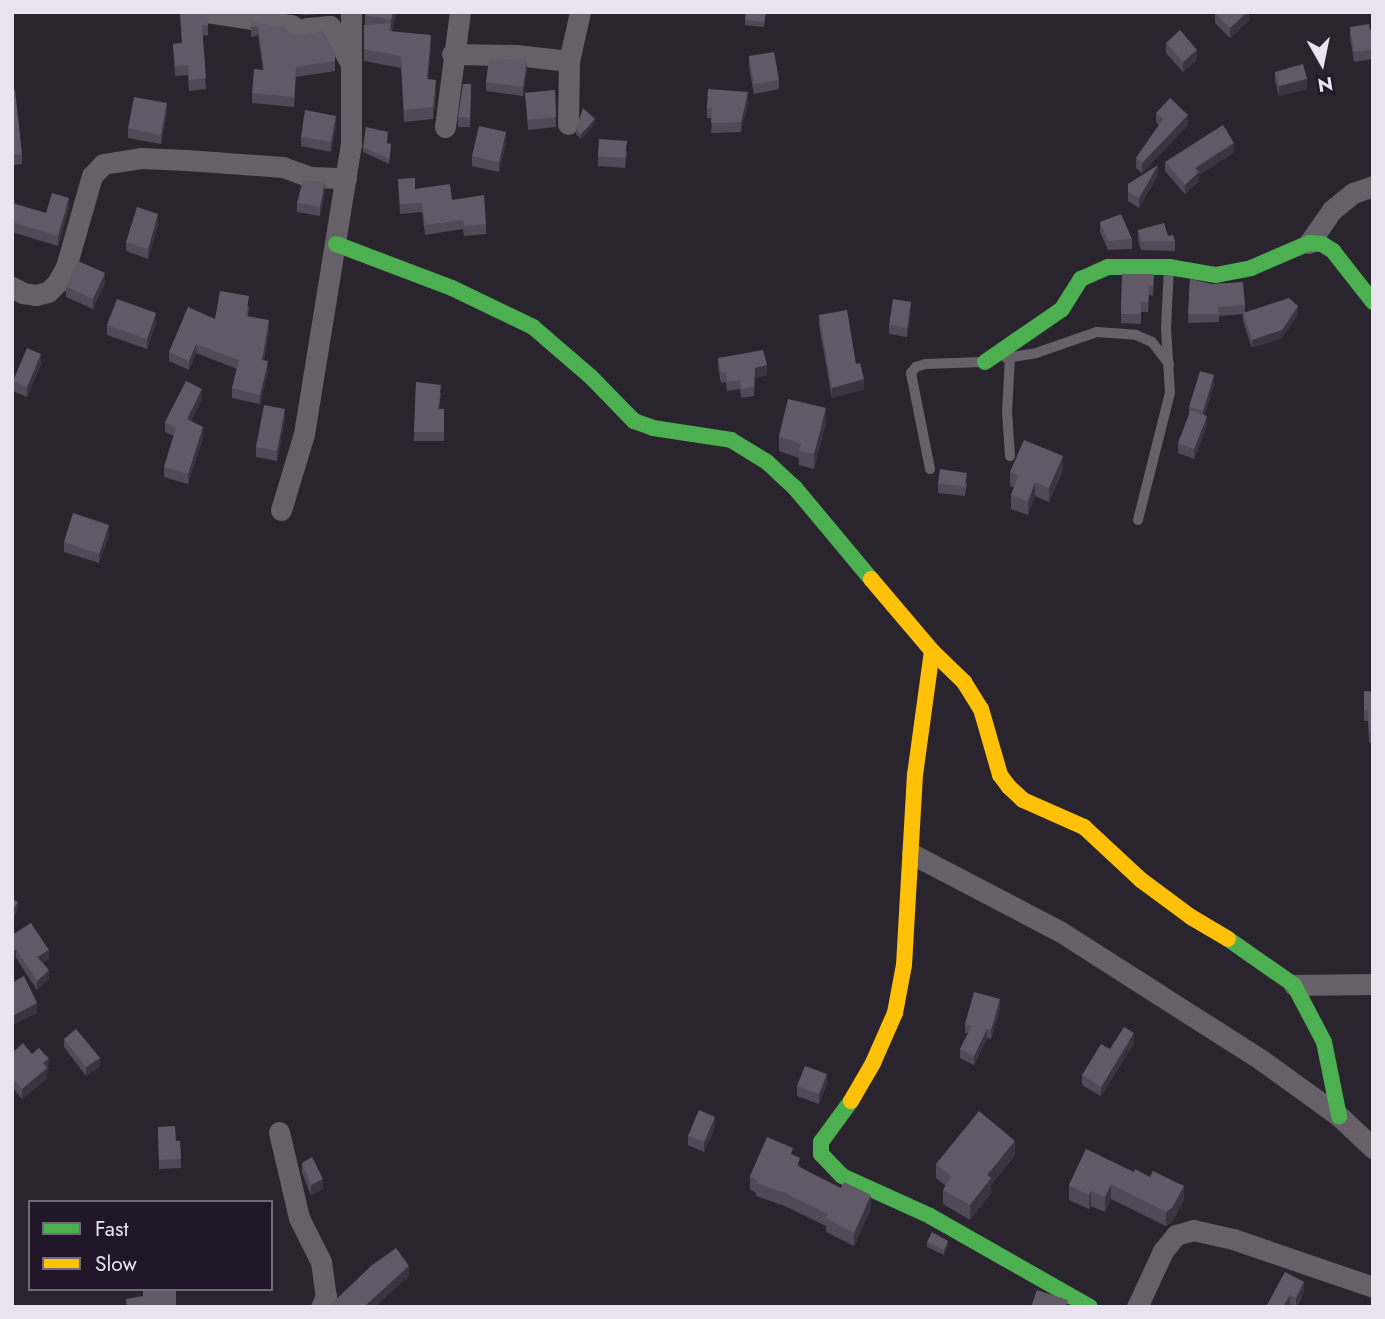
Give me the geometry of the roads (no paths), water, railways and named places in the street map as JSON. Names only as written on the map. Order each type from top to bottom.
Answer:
[{"type":"street","points":[[207,12],[291,25],[302,32],[307,28],[330,26],[352,66]]},
{"type":"street","points":[[281,510],[304,434],[351,144],[351,12]]},
{"type":"street","points":[[445,127],[452,54],[460,12]]},
{"type":"street","points":[[568,124],[569,61],[580,12]]},
{"type":"street","points":[[452,54],[516,55],[569,61]]},
{"type":"street","points":[[12,287],[23,293],[36,295],[48,292],[57,282],[66,267],[92,176],[103,164],[141,158],[283,167],[311,177],[346,178]]},
{"type":"street","points":[[1309,243],[1332,210],[1353,193],[1373,186]]},
{"type":"street","points":[[985,362],[1062,309],[1081,279],[1093,271],[1108,267],[1168,267],[1216,275],[1251,268],[1309,243],[1322,243],[1333,251],[1373,302]]},
{"type":"street","points":[[336,244],[452,288],[533,327],[591,377],[634,421],[653,428],[731,440],[767,462],[795,488],[932,651],[964,682],[981,709],[1000,775],[1023,800],[1084,827],[1141,880],[1191,917],[1255,955],[1294,985],[1324,1042],[1339,1116]]},
{"type":"street","points":[[932,651],[915,775],[904,965],[895,1013],[873,1063],[848,1106],[821,1142],[821,1154],[842,1176],[930,1216],[1090,1307]]},
{"type":"street","points":[[912,854],[1061,932],[1260,1059],[1339,1116],[1373,1148]]},
{"type":"street","points":[[1294,985],[1373,984]]},
{"type":"street","points":[[279,1132],[299,1218],[321,1262],[326,1296],[321,1307]]},
{"type":"street","points":[[1137,1307],[1163,1251],[1176,1235],[1193,1230],[1233,1239],[1373,1287]]},
{"type":"lane","points":[[1138,520],[1166,414],[1169,364],[1166,328],[1168,267]]},
{"type":"lane","points":[[930,469],[911,373],[916,367],[926,364],[985,362],[1036,353],[1097,332],[1136,335],[1152,342],[1169,364]]},
{"type":"lane","points":[[1010,358],[1007,412],[1010,456]]}]
